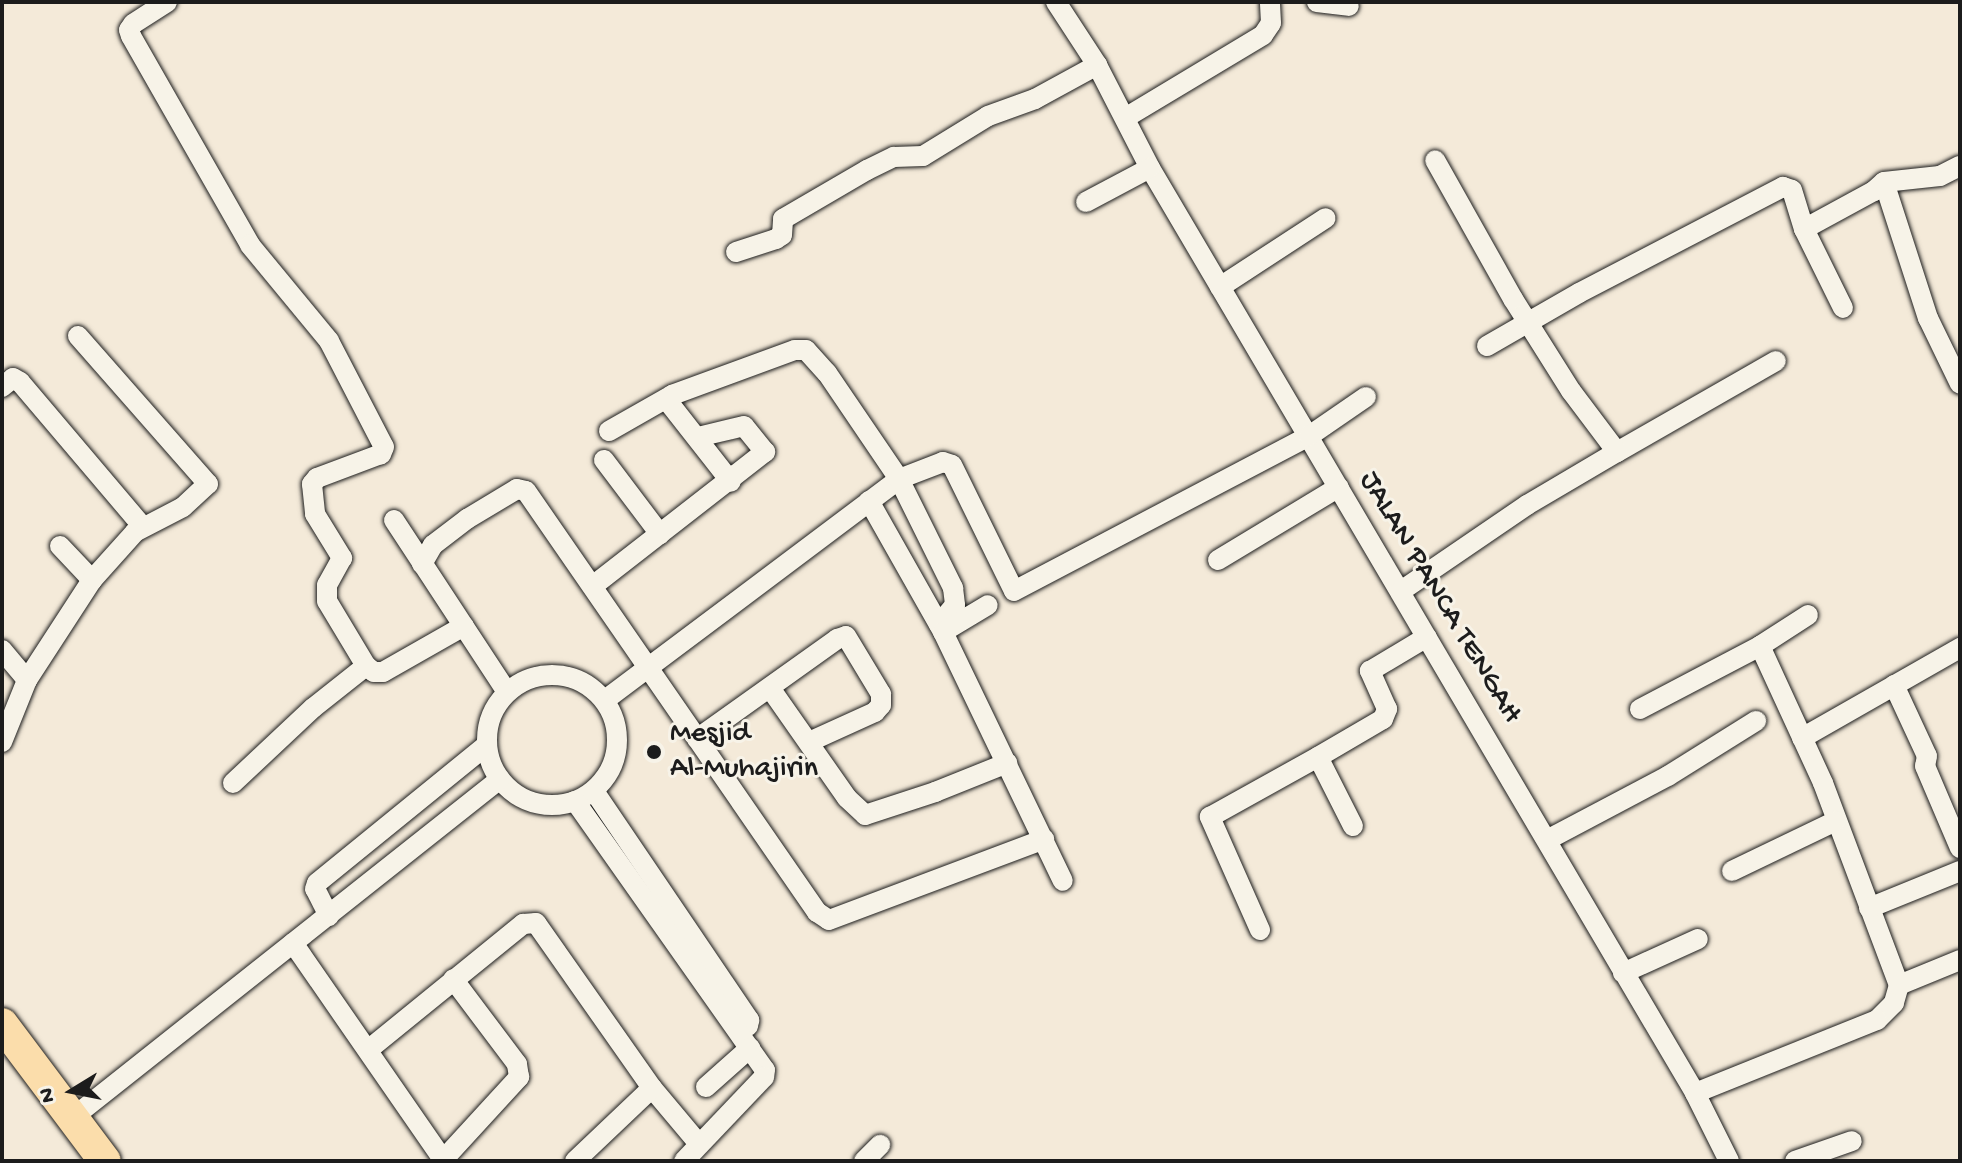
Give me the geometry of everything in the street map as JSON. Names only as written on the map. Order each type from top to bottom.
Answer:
[{"type":"highway","points":[[2,1024],[105,1161]]},
{"type":"street","points":[[167,2],[131,27],[131,36],[250,245],[329,341],[384,447],[381,454],[317,478],[312,484],[315,514],[342,558],[327,585],[327,601],[366,666],[374,672],[383,672],[464,626]]},
{"type":"street","name":"JALAN PANCA TENGAH","points":[[1056,2],[1097,65],[1150,168],[1695,1093],[1729,1161]]},
{"type":"street","points":[[1125,118],[1263,35],[1271,23],[1270,2]]},
{"type":"street","points":[[1317,2],[1349,6]]},
{"type":"street","points":[[736,252],[776,239],[782,235],[783,219],[867,170],[894,157],[923,156],[988,116],[1026,104],[1097,65]]},
{"type":"street","points":[[1435,160],[1571,391],[1617,452]]},
{"type":"street","points":[[1086,202],[1150,168]]},
{"type":"street","points":[[1804,229],[1874,191],[1884,182],[1958,173]]},
{"type":"street","points":[[1884,182],[1928,318],[1958,375]]},
{"type":"street","points":[[1487,346],[1783,187],[1790,188],[1797,198],[1804,229],[1843,308]]},
{"type":"street","points":[[1220,287],[1326,218]]},
{"type":"street","points":[[2,742],[27,680],[92,580],[135,532],[183,507],[205,490],[208,482],[78,336]]},
{"type":"street","points":[[609,431],[666,399],[795,350],[806,350],[827,373],[899,479],[955,596],[955,605],[941,628]]},
{"type":"street","points":[[1401,591],[1527,505],[1776,361]]},
{"type":"street","points":[[2,387],[13,378],[20,382],[143,527]]},
{"type":"street","points":[[605,700],[899,479],[943,462],[952,465],[1014,591],[1309,436],[1366,397]]},
{"type":"street","points":[[666,399],[731,482]]},
{"type":"street","points":[[594,585],[731,482],[765,452],[761,443],[744,426],[698,437]]},
{"type":"street","points":[[604,460],[660,534]]},
{"type":"street","points":[[1218,560],[1339,487]]},
{"type":"street","points":[[422,564],[433,545],[467,519],[521,488],[594,585],[646,668],[817,912],[829,920],[1044,839]]},
{"type":"street","points":[[869,501],[941,628],[1063,881]]},
{"type":"street","points":[[394,520],[507,692]]},
{"type":"street","points":[[60,546],[92,580]]},
{"type":"street","points":[[941,628],[988,605]]},
{"type":"street","points":[[1640,709],[1760,646],[1808,615]]},
{"type":"street","points":[[1260,930],[1210,817],[1383,719],[1387,709],[1370,671],[1427,637]]},
{"type":"street","points":[[697,739],[837,639],[849,638],[881,694],[879,710],[809,742]]},
{"type":"street","points":[[1695,1093],[1877,1020],[1894,1003],[1899,985],[1802,738],[1760,646]]},
{"type":"street","points":[[1802,738],[1960,648]]},
{"type":"street","points":[[2,650],[27,680]]},
{"type":"street","points":[[233,783],[313,708],[366,666]]},
{"type":"street","points":[[547,674],[569,676],[589,685],[605,700],[616,728],[615,758],[607,776],[594,791],[575,801],[542,805],[511,791],[500,779],[487,745],[495,707],[507,692],[525,679],[547,674]]},
{"type":"street","points":[[1894,685],[1927,756],[1925,766],[1960,848]]},
{"type":"street","points":[[770,688],[847,798],[865,815],[935,792],[1007,763]]},
{"type":"street","points":[[1547,840],[1668,776],[1756,721]]},
{"type":"street","points":[[329,916],[315,889],[317,883],[487,745]]},
{"type":"street","points":[[1318,757],[1353,826]]},
{"type":"street","points":[[71,1119],[500,779]]},
{"type":"street","points":[[594,791],[749,1020],[748,1043],[706,1087]]},
{"type":"street","points":[[575,801],[764,1068],[764,1077],[684,1161]]},
{"type":"street","points":[[1732,871],[1836,821]]},
{"type":"street","points":[[1869,908],[1960,871]]},
{"type":"street","points":[[368,1050],[523,924],[536,923],[652,1088],[699,1144]]},
{"type":"street","points":[[1623,973],[1698,939]]},
{"type":"street","points":[[293,943],[444,1160],[519,1077],[517,1064],[453,979]]},
{"type":"street","points":[[1899,985],[1960,960]]},
{"type":"street","points":[[575,1161],[652,1088]]},
{"type":"street","points":[[1795,1161],[1852,1141]]},
{"type":"street","points":[[864,1161],[880,1145]]},
{"type":"place","name":"Mesjid Al-Muhajirin","points":[[654,752]]}]
